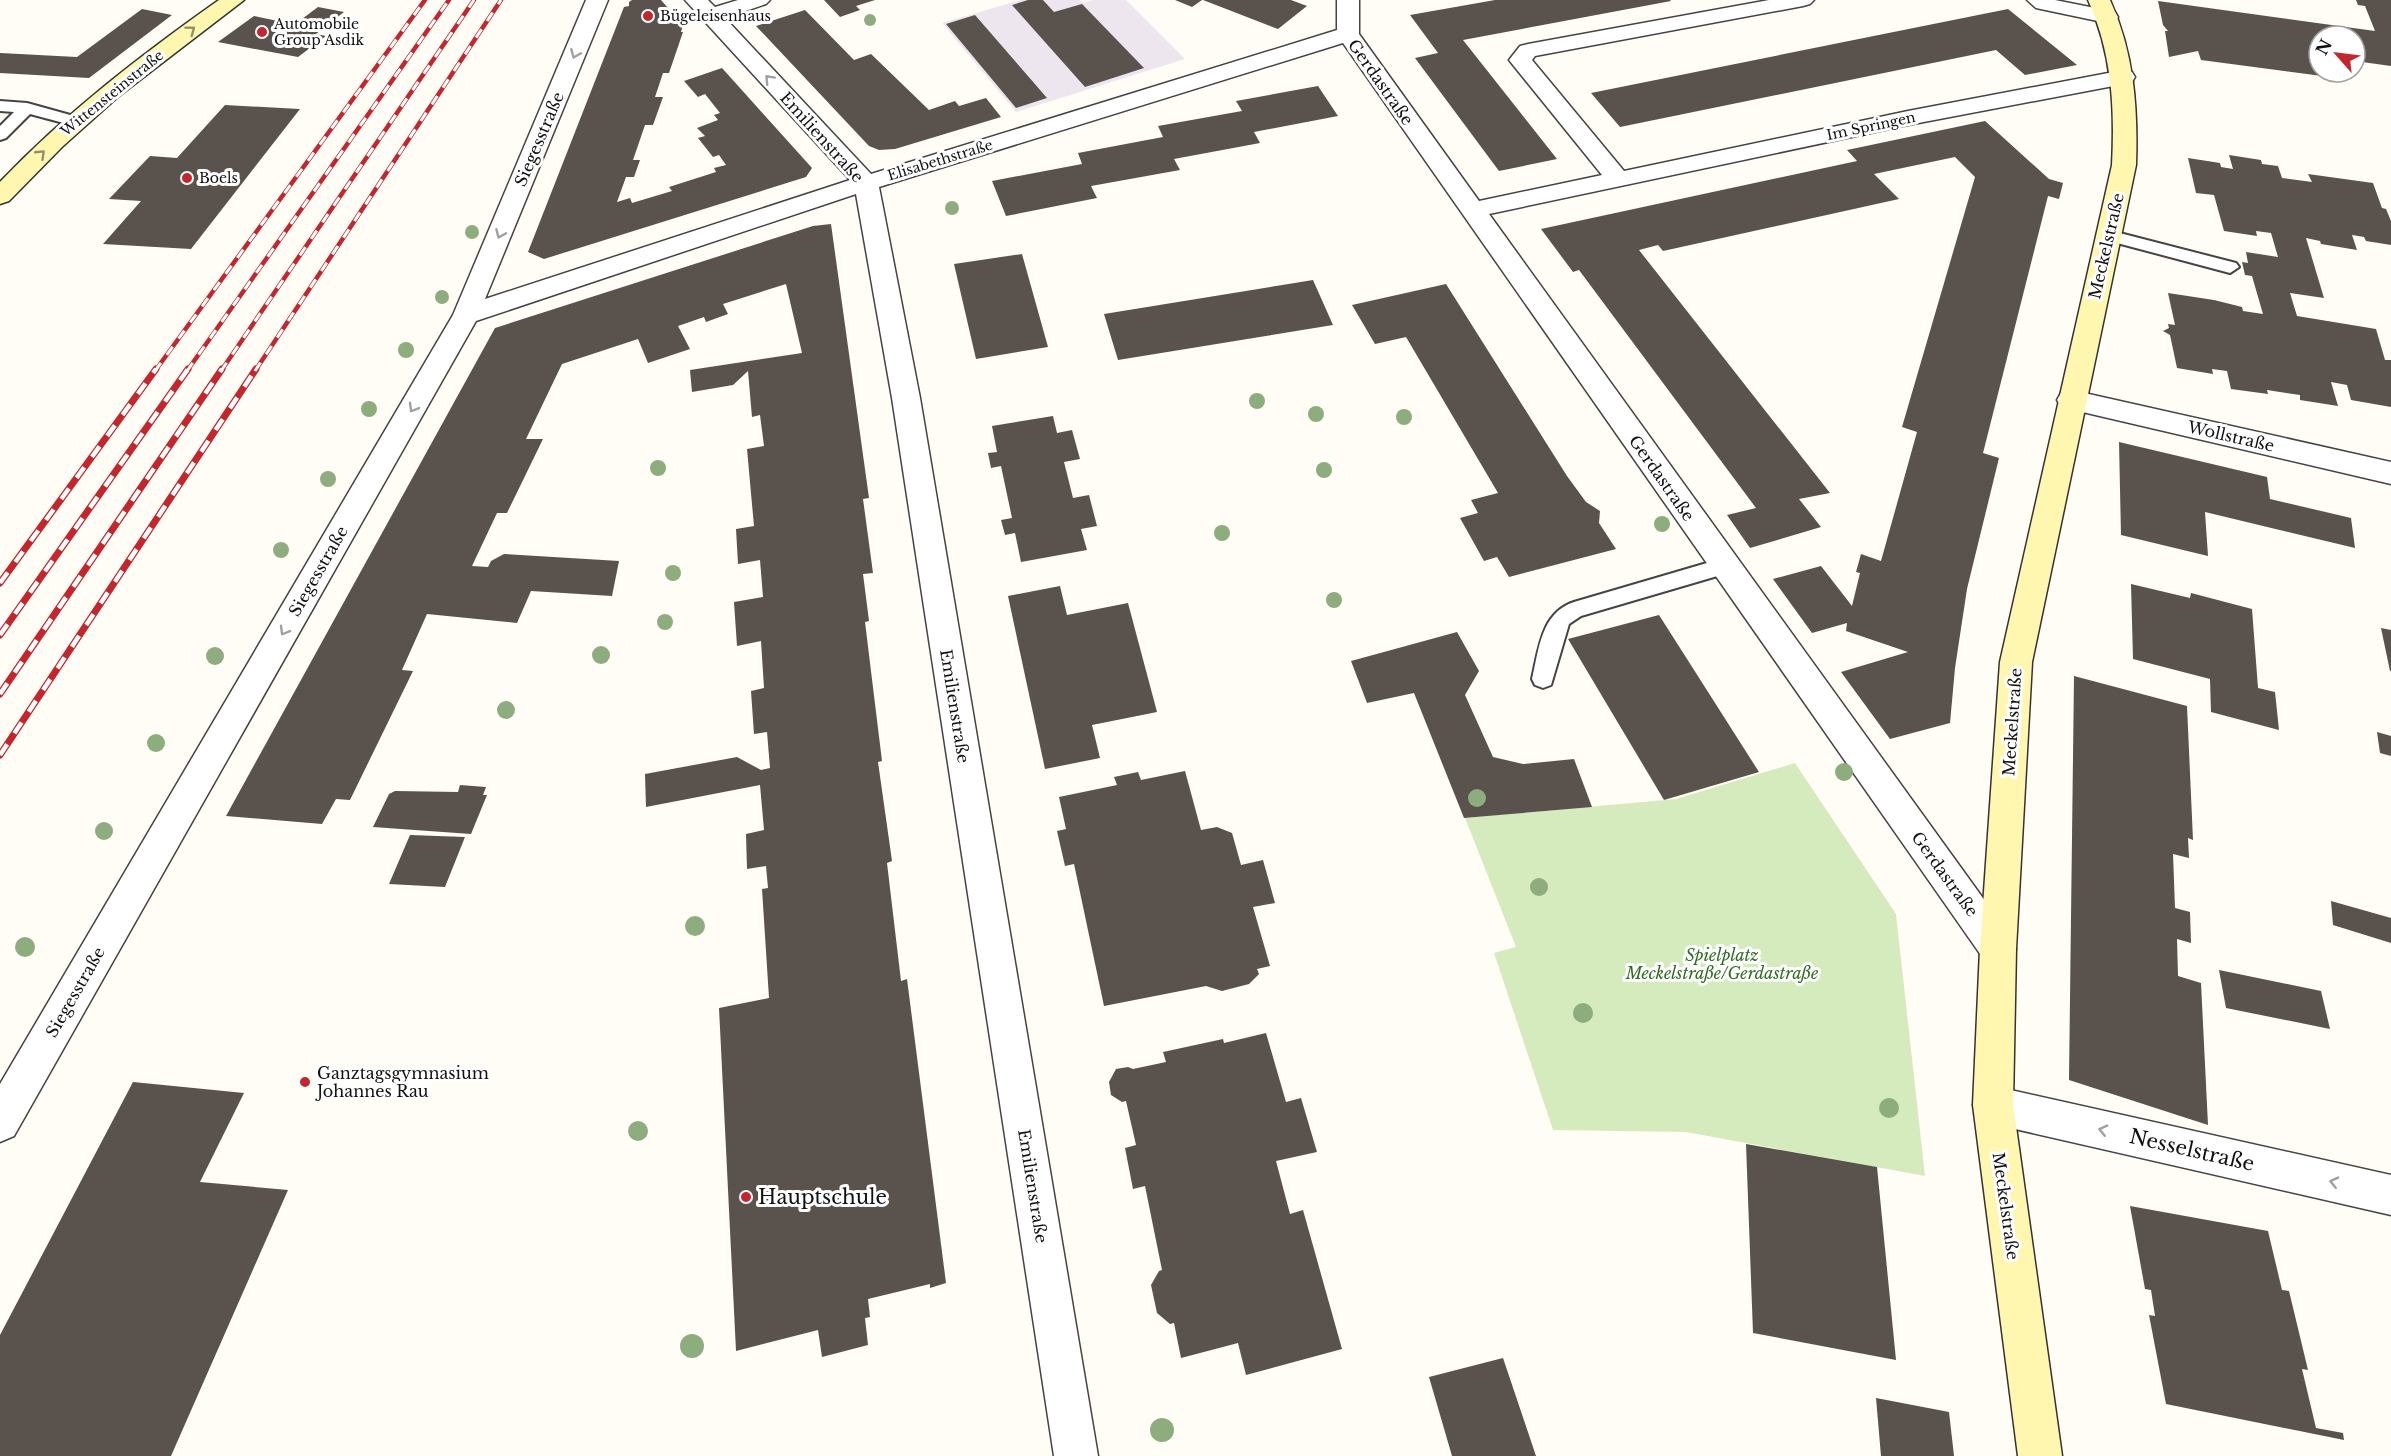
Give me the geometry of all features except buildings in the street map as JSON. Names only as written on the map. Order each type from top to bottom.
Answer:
[{"type":"street","name":"Wittensteinstraße","points":[[0,196],[75,121],[115,88],[233,0]]},
{"type":"street","name":"Siegesstraße","points":[[0,1122],[466,315],[597,0]]},
{"type":"street","name":"Emilienstraße","points":[[703,8],[759,0]]},
{"type":"street","name":"Gerdastraße","points":[[1348,0],[1348,34],[1998,949]]},
{"type":"street","points":[[1619,180],[1520,60],[1528,51],[1803,0]]},
{"type":"street","points":[[2038,0],[2043,4],[2103,8]]},
{"type":"street","name":"Emilienstraße","points":[[703,8],[866,183],[906,398],[1076,1456]]},
{"type":"street","name":"Meckelstraße","points":[[2040,1456],[1993,1105],[1998,949],[2016,662],[2071,400],[2124,165],[2126,125],[2124,77],[2103,8]]},
{"type":"street","name":"Elisabethstraße","points":[[466,315],[866,183],[1348,34]]},
{"type":"street","name":"Im Springen","points":[[1472,210],[1918,116],[2124,77]]},
{"type":"street","name":"Wollstraße","points":[[2071,400],[2391,473]]},
{"type":"street","name":"Nesselstraße","points":[[1993,1105],[2391,1195]]},
{"type":"lane","points":[[0,106],[27,108],[75,121]]},
{"type":"lane","points":[[0,135],[27,108]]},
{"type":"lane","points":[[2108,235],[2229,267]]},
{"type":"lane","points":[[1543,679],[1554,631],[1561,618],[1574,610],[1724,566]]},
{"type":"shaded area","points":[[1021,0],[1079,0],[1083,3],[1093,0],[1126,0],[1185,59],[1016,112],[942,23]]},
{"type":"green space","name":"Spielplatz Meckelstraße/Gerdastraße","points":[[1795,763],[1896,914],[1925,1176],[1686,1132],[1553,1130],[1494,953],[1516,947],[1465,818],[1676,799]]},
{"type":"railway","points":[[155,371],[425,0]]},
{"type":"railway","points":[[187,371],[449,0]]},
{"type":"railway","points":[[221,371],[474,0]]},
{"type":"railway","points":[[255,371],[501,0]]},
{"type":"railway","points":[[0,583],[156,369]]},
{"type":"railway","points":[[0,635],[188,369]]},
{"type":"railway","points":[[0,694],[222,369]]},
{"type":"railway","points":[[0,755],[256,369]]},
{"type":"place","name":"Bügeleisenhaus","points":[[648,16]]},
{"type":"place","name":"Automobile Group Asdik","points":[[262,32]]},
{"type":"place","name":"Boels","points":[[187,178]]},
{"type":"place","name":"Ganztagsgymnasium Johannes Rau","points":[[305,1082]]},
{"type":"place","name":"Hauptschule","points":[[746,1197]]}]
